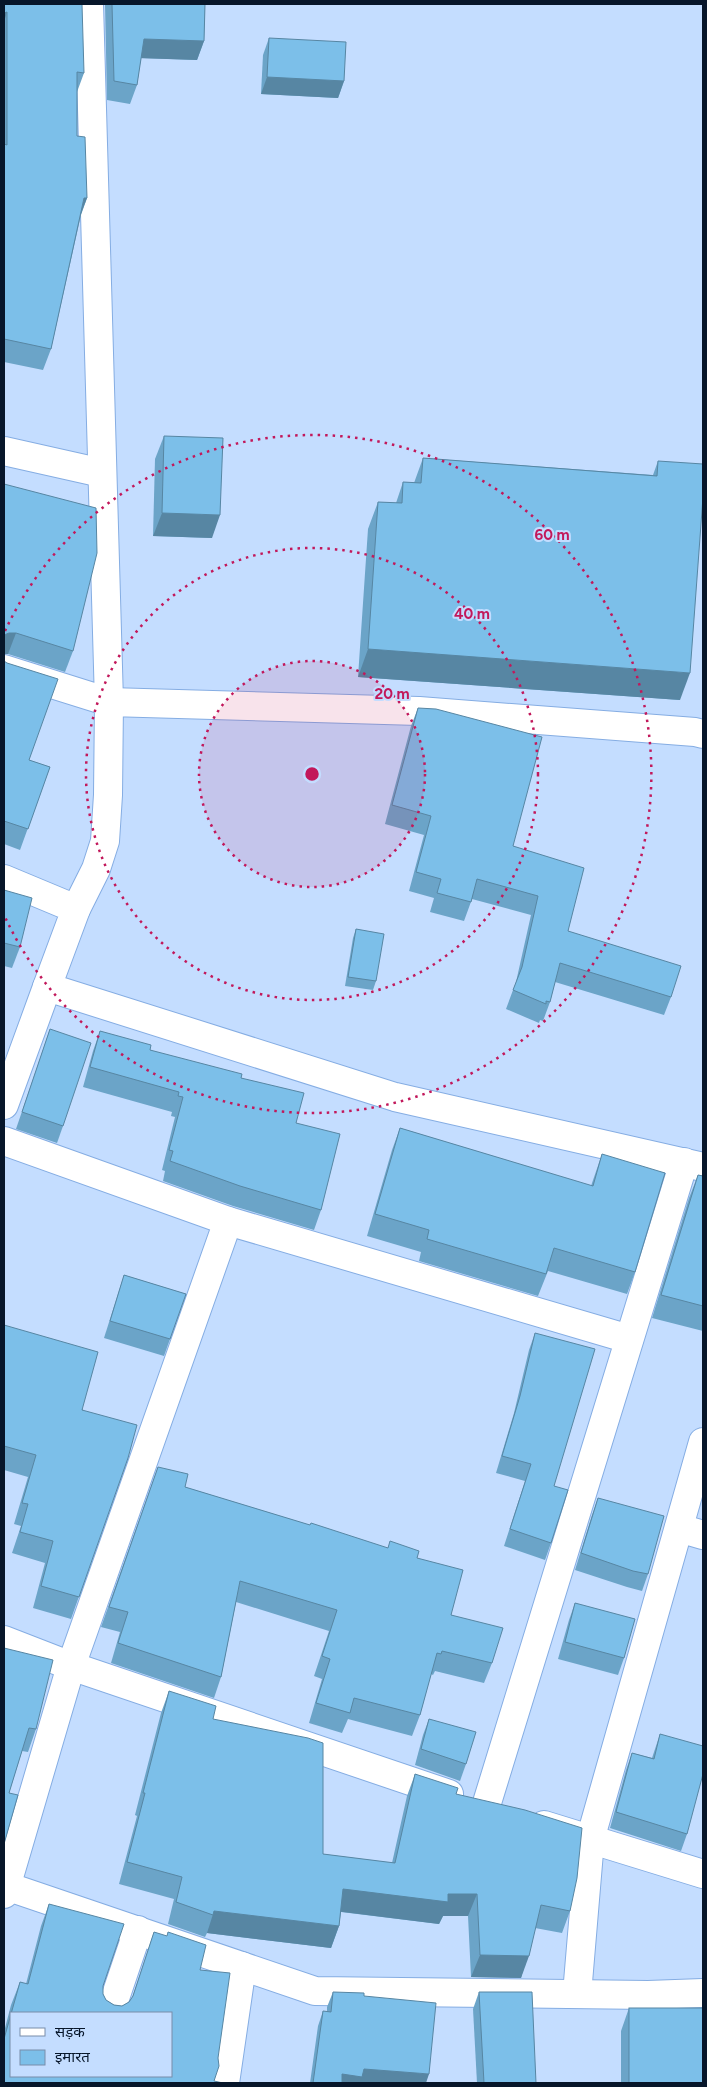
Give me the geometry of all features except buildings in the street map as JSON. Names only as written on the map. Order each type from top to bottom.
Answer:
[{"type":"street","points":[[4,1105],[76,909],[96,869],[106,841],[109,702],[89,4]]},
{"type":"street","points":[[4,451],[102,473]]},
{"type":"street","points":[[4,669],[109,702],[419,711],[703,734]]},
{"type":"street","points":[[4,880],[76,909]]},
{"type":"street","points":[[47,987],[395,1097],[694,1165],[629,1339],[505,1812]]},
{"type":"street","points":[[4,1141],[228,1221],[629,1339]]},
{"type":"street","points":[[228,1221],[72,1666],[5,1890],[138,1930],[315,1991],[577,1994],[703,1993]]},
{"type":"street","points":[[577,1994],[590,1840],[691,1531],[703,1442]]},
{"type":"street","points":[[4,1640],[72,1666],[505,1812],[703,1874]]},
{"type":"street","points":[[110,2012],[138,1930]]},
{"type":"street","points":[[225,2083],[242,1966]]}]
